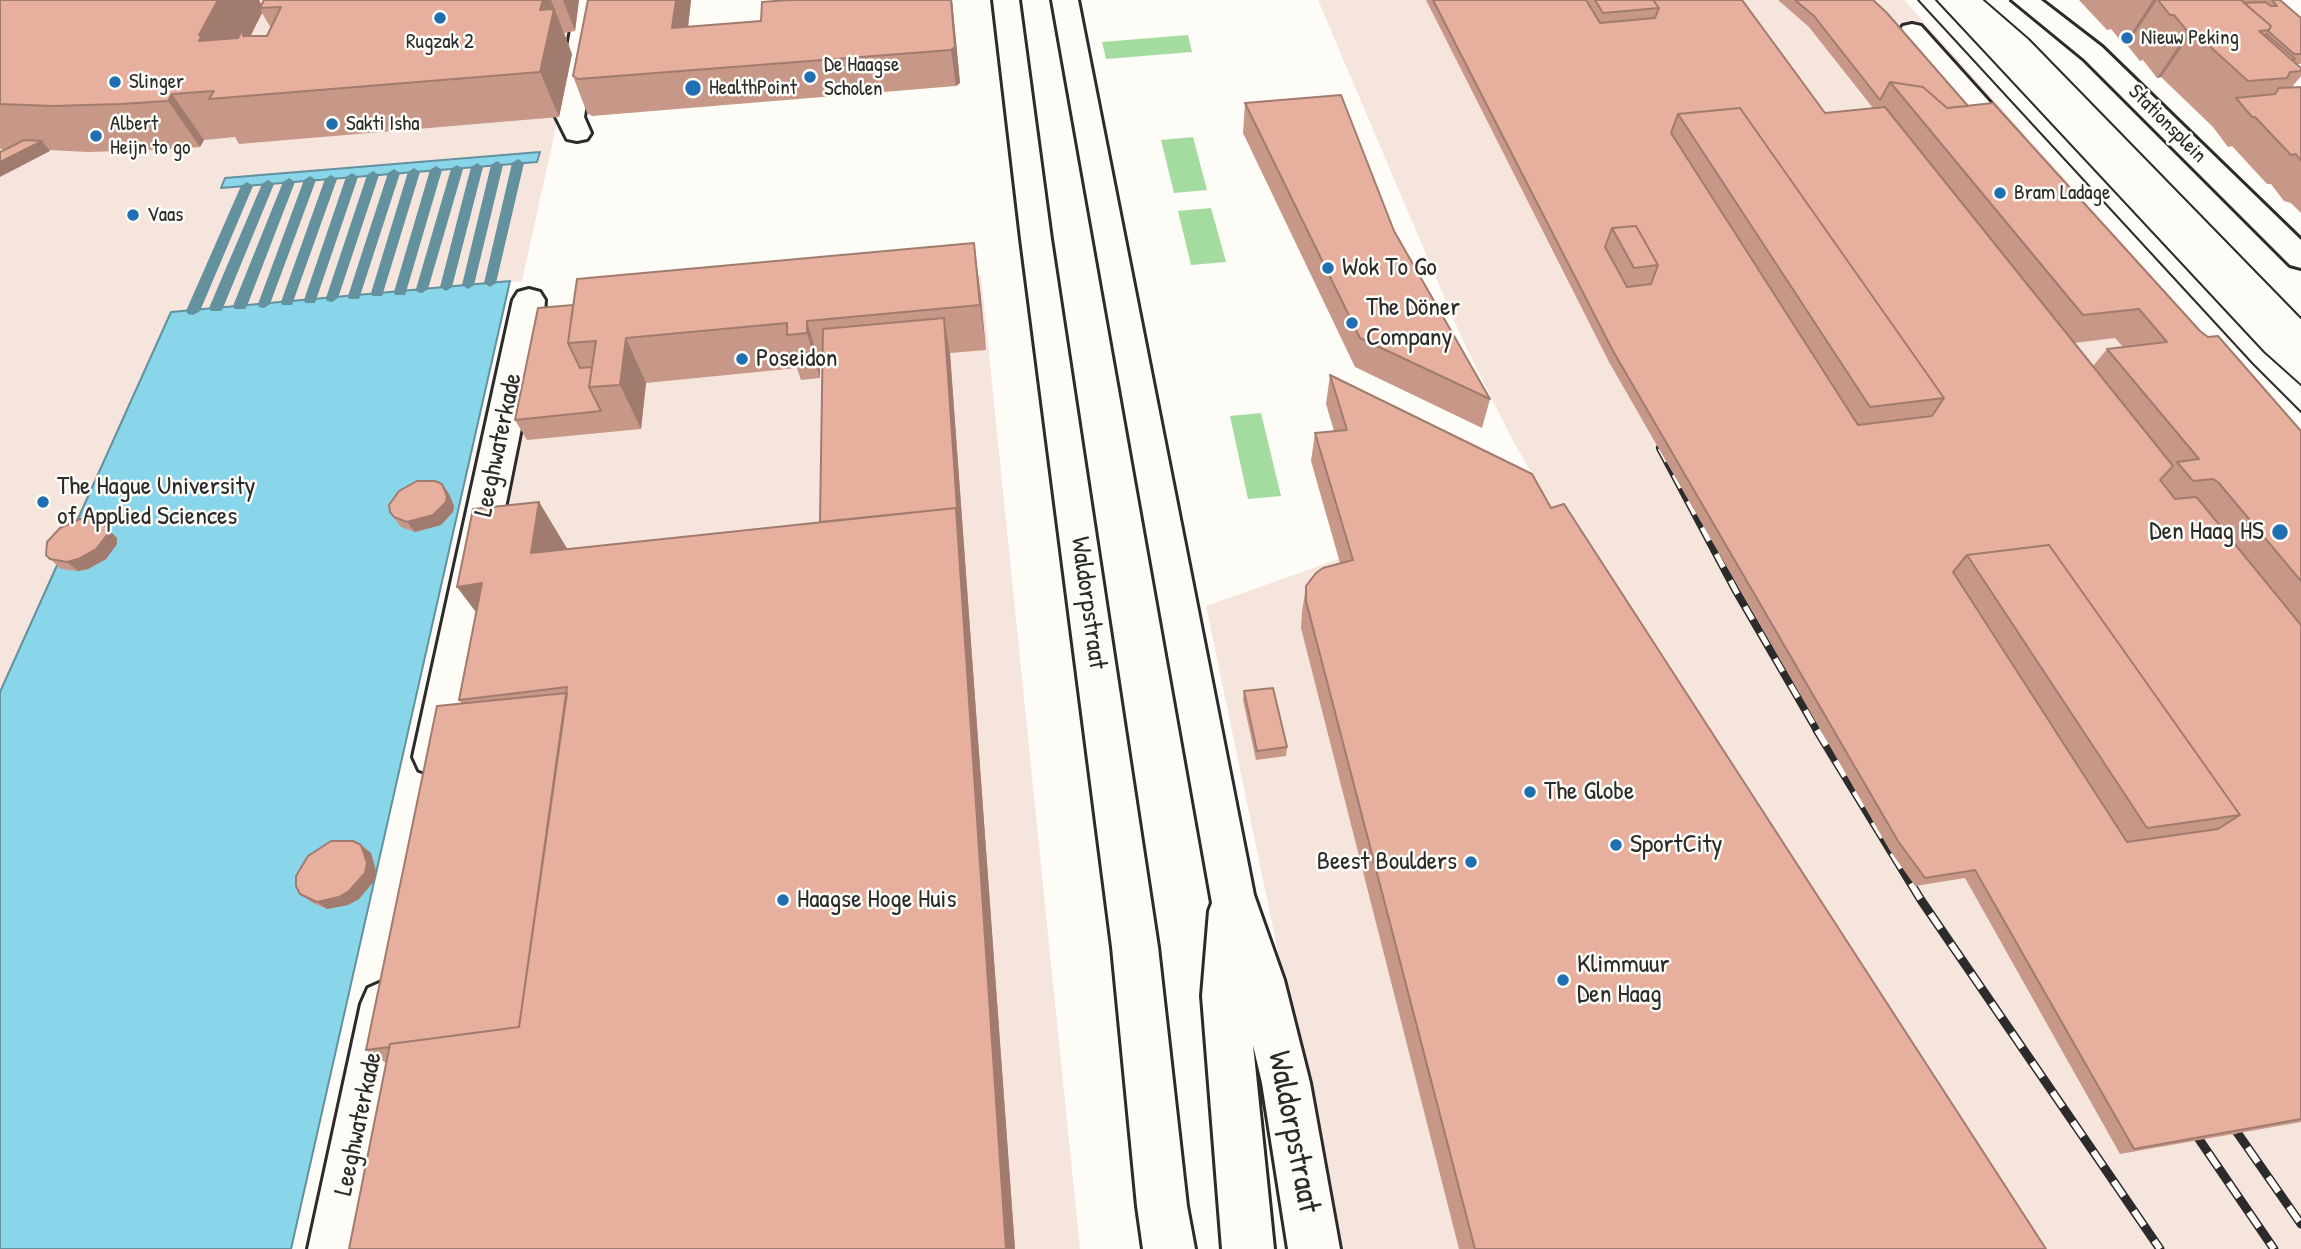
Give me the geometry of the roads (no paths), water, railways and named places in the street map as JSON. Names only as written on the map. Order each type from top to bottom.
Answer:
[{"type":"street","points":[[577,133],[570,117],[589,0]]},
{"type":"street","name":"Waldorpstraat","points":[[1006,0],[1036,239],[1133,933],[1170,1235]]},
{"type":"street","name":"Waldorpstraat","points":[[1065,0],[1232,895],[1261,980],[1286,1083],[1314,1249]]},
{"type":"street","name":"Stationsplein","points":[[2025,0],[2076,37],[2301,258]]},
{"type":"street","points":[[1912,32],[2028,161]]},
{"type":"street","points":[[2143,100],[2176,99]]},
{"type":"street","name":"Leeghwaterkade","points":[[426,799],[529,300]]},
{"type":"street","name":"Waldorpstraat","points":[[1232,895],[1225,996],[1248,1249]]},
{"type":"street","name":"Leeghwaterkade","points":[[334,1249],[392,962]]},
{"type":"water","points":[[540,152],[537,162],[221,188],[225,178]]},
{"type":"water","points":[[510,281],[291,1249],[0,1249],[0,692],[171,312]]},
{"type":"waterway","points":[[490,283],[518,163]]},
{"type":"waterway","points":[[468,285],[497,165]]},
{"type":"waterway","points":[[446,287],[477,167]]},
{"type":"waterway","points":[[422,289],[457,169]]},
{"type":"waterway","points":[[400,292],[436,170]]},
{"type":"waterway","points":[[377,293],[414,172]]},
{"type":"waterway","points":[[354,296],[394,173]]},
{"type":"waterway","points":[[332,298],[373,175]]},
{"type":"waterway","points":[[310,300],[352,177]]},
{"type":"waterway","points":[[287,302],[331,179]]},
{"type":"waterway","points":[[264,304],[310,180]]},
{"type":"waterway","points":[[240,306],[289,182]]},
{"type":"waterway","points":[[216,308],[268,184]]},
{"type":"waterway","points":[[193,311],[247,186]]},
{"type":"tram line","points":[[1918,0],[2253,364],[2301,412]]},
{"type":"tram line","points":[[1936,0],[2264,352],[2301,385]]},
{"type":"tram line","points":[[1984,0],[2029,39],[2301,318]]},
{"type":"railway","points":[[1660,448],[1736,591],[1818,732]]},
{"type":"railway","points":[[1817,730],[1921,900],[2160,1249]]},
{"type":"railway","points":[[2227,1118],[2301,1224]]},
{"type":"railway","points":[[2188,1123],[2274,1249]]},
{"type":"place","name":"Rugzak 2","points":[[440,18]]},
{"type":"place","name":"Nieuw Peking","points":[[2127,38]]},
{"type":"place","name":"De Haagse Scholen","points":[[810,77]]},
{"type":"place","name":"Slinger","points":[[115,82]]},
{"type":"place","name":"HealthPoint","points":[[693,88]]},
{"type":"place","name":"Sakti Isha","points":[[332,124]]},
{"type":"place","name":"Albert Heijn to go","points":[[96,136]]},
{"type":"place","name":"Bram Ladage","points":[[2000,193]]},
{"type":"place","name":"Vaas","points":[[133,215]]},
{"type":"place","name":"Wok To Go","points":[[1328,268]]},
{"type":"place","name":"The Döner Company","points":[[1352,323]]},
{"type":"place","name":"Poseidon","points":[[742,359]]},
{"type":"place","name":"The Hague University of Applied Sciences","points":[[43,502]]},
{"type":"place","name":"Den Haag HS","points":[[2280,532]]},
{"type":"place","name":"The Globe","points":[[1530,792]]},
{"type":"place","name":"SportCity","points":[[1616,845]]},
{"type":"place","name":"Beest Boulders","points":[[1471,862]]},
{"type":"place","name":"Haagse Hoge Huis","points":[[783,900]]},
{"type":"place","name":"Klimmuur Den Haag","points":[[1563,980]]}]
